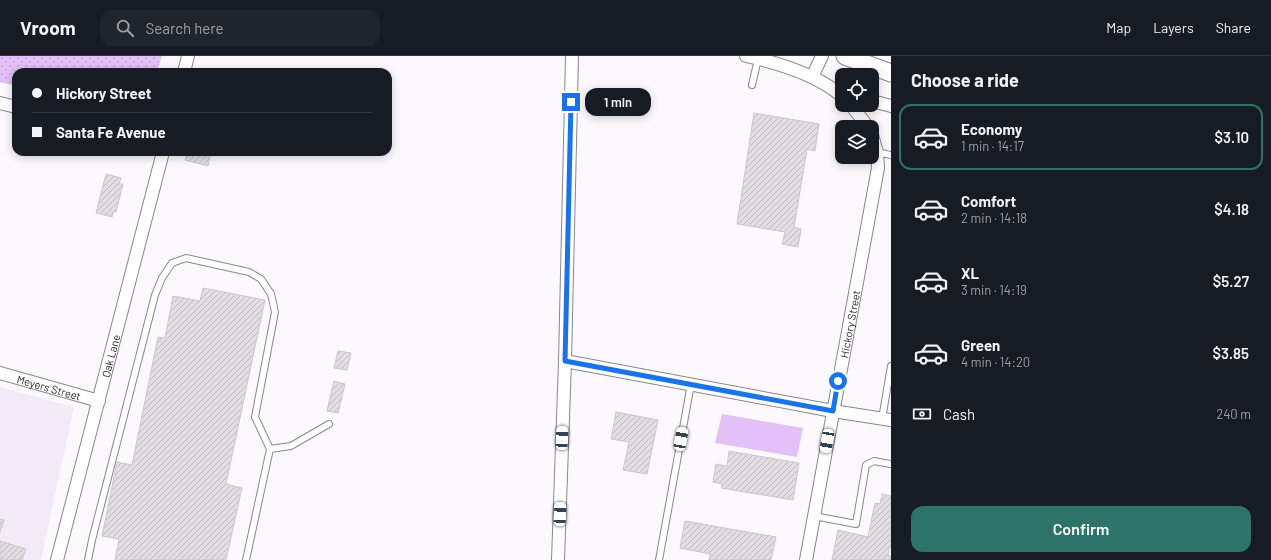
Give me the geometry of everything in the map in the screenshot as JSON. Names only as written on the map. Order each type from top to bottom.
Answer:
[{"type":"street","points":[[185,68],[188,56]]},
{"type":"street","points":[[558,560],[565,361],[572,56]]},
{"type":"street","points":[[746,56],[812,77],[835,91]]},
{"type":"street","points":[[812,77],[822,56]]},
{"type":"street","points":[[845,56],[891,73]]},
{"type":"street","points":[[0,103],[12,107]]},
{"type":"street","points":[[879,103],[891,106]]},
{"type":"street","points":[[856,112],[863,120]]},
{"type":"street","name":"Oak Lane","points":[[57,560],[162,156]]},
{"type":"street","name":"Hickory Street","points":[[806,560],[878,164]]},
{"type":"street","points":[[565,361],[887,420]]},
{"type":"street","name":"Meyers Street","points":[[0,373],[99,401]]},
{"type":"lane","points":[[752,85],[758,59]]},
{"type":"lane","points":[[879,152],[891,155]]},
{"type":"lane","points":[[88,560],[155,295],[162,278],[172,263],[186,258],[249,272],[261,279],[272,294],[275,312],[255,417],[270,449],[246,560]]},
{"type":"lane","points":[[887,420],[891,366]]},
{"type":"lane","points":[[659,560],[690,384]]},
{"type":"lane","points":[[270,449],[291,446],[329,424]]},
{"type":"lane","points":[[814,516],[856,524],[866,465],[874,461],[891,464]]},
{"type":"shaded area","points":[[0,56],[162,56],[158,68],[12,68],[12,85],[0,82]]},
{"type":"shaded area","points":[[0,387],[74,407],[41,560],[0,560]]},
{"type":"shaded area","points":[[722,414],[803,428],[797,457],[715,443]]},
{"type":"building","points":[[754,113],[819,124],[815,151],[807,149],[794,227],[801,229],[798,247],[782,244],[785,232],[737,224]]},
{"type":"building","points":[[186,156],[210,156],[208,166],[185,160]]},
{"type":"building","points":[[106,174],[121,178],[119,184],[123,184],[116,212],[114,211],[112,217],[96,213]]},
{"type":"building","points":[[203,288],[265,300],[226,484],[242,488],[226,560],[115,560],[119,539],[102,536],[117,462],[132,465],[158,337],[165,338],[173,296],[200,301]]},
{"type":"building","points":[[338,351],[351,353],[347,370],[334,368]]},
{"type":"building","points":[[334,381],[345,384],[338,413],[327,411]]},
{"type":"building","points":[[616,412],[658,420],[647,474],[623,470],[629,442],[611,439]]},
{"type":"building","points":[[729,451],[799,463],[793,500],[721,488],[722,484],[713,482],[716,464],[727,466]]},
{"type":"building","points":[[882,494],[891,496],[891,543],[888,556],[891,556],[891,560],[832,560],[838,530],[868,537],[875,503],[880,504]]},
{"type":"building","points":[[0,519],[4,520],[0,532]]},
{"type":"building","points":[[685,521],[776,537],[771,560],[709,560],[710,554],[680,548]]},
{"type":"building","points":[[0,541],[26,549],[22,560],[0,560]]},
{"type":"route","points":[[571,102],[565,361],[833,411],[838,381]]}]
